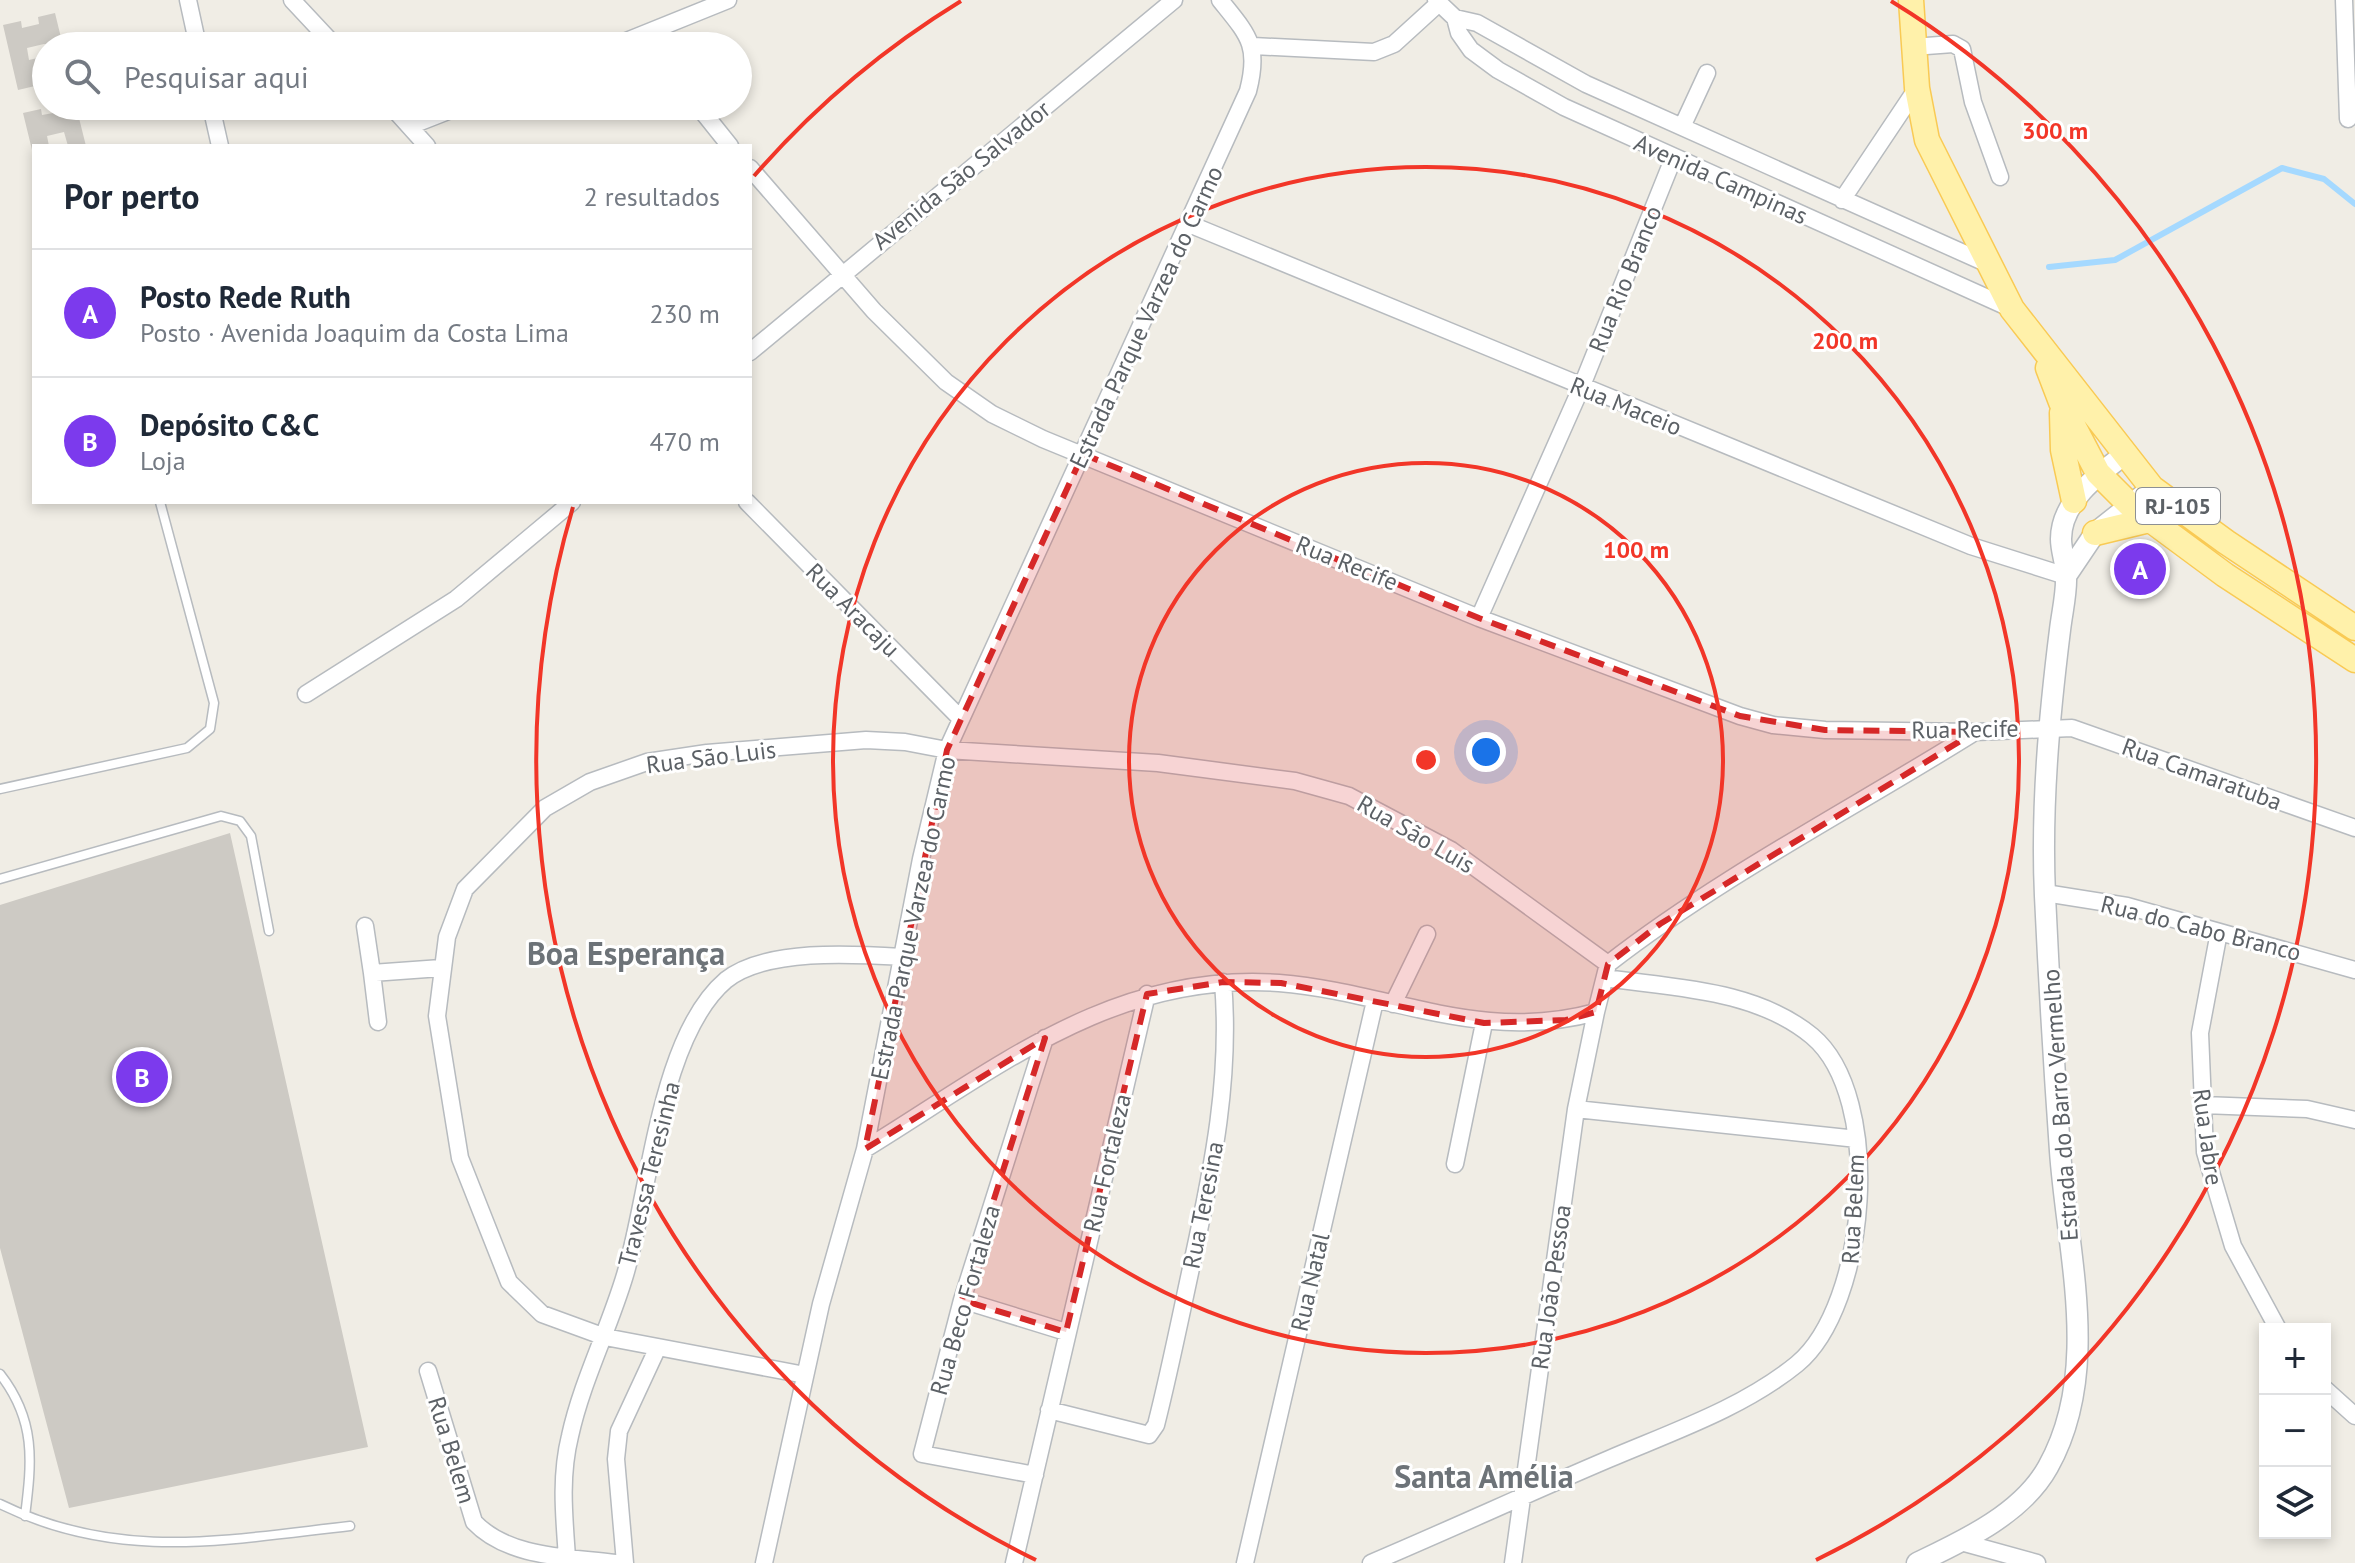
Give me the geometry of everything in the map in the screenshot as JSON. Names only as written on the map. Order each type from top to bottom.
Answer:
[{"type":"main road","name":"RJ-105","points":[[1911,0],[1917,88],[1927,140],[2012,309],[2152,488],[2226,542],[2355,628]]},
{"type":"main road","name":"RJ-105","points":[[2039,343],[2061,402],[2098,473],[2149,520],[2225,575],[2355,660]]},
{"type":"main road","points":[[2061,402],[2063,450],[2074,501]]},
{"type":"main road","points":[[2095,533],[2149,520]]},
{"type":"street","points":[[188,0],[195,32]]},
{"type":"street","points":[[292,0],[322,32]]},
{"type":"street","points":[[664,32],[728,0]]},
{"type":"street","name":"Avenida São Salvador","points":[[752,350],[842,272],[1174,0]]},
{"type":"street","points":[[1220,0],[1253,46],[1374,52],[1394,44],[1438,1]]},
{"type":"street","points":[[2344,0],[2348,119]]},
{"type":"street","name":"Avenida Campinas","points":[[1438,1],[1455,18],[1459,33],[1471,50],[1498,70],[1564,107],[1673,159],[2012,309]]},
{"type":"street","name":"Avenida Campinas","points":[[1455,18],[1477,23],[1586,84],[1988,264]]},
{"type":"street","points":[[1913,47],[1953,44],[1962,49],[1968,63],[1973,102],[2000,177]]},
{"type":"street","name":"Estrada Parque Varzea do Carmo","points":[[764,1563],[805,1375],[865,1149],[947,750],[959,717],[1248,91],[1254,68],[1253,46]]},
{"type":"street","points":[[1682,127],[1707,73]]},
{"type":"street","points":[[1842,200],[1917,88]]},
{"type":"street","points":[[214,120],[220,144]]},
{"type":"street","points":[[404,120],[425,144]]},
{"type":"street","points":[[410,126],[425,120]]},
{"type":"street","points":[[709,120],[728,144]]},
{"type":"street","name":"Rua Rio Branco","points":[[1479,618],[1581,388],[1673,159]]},
{"type":"street","name":"Rua Recife","points":[[752,170],[874,311],[946,382],[992,414],[1083,454],[1479,618],[1740,716],[1773,725],[1825,730],[1975,732],[2048,727]]},
{"type":"street","name":"Rua Maceio","points":[[1189,224],[1971,546],[2066,576]]},
{"type":"street","name":"Estrada do Barro Vermelho","points":[[1917,1563],[1961,1542],[2006,1512],[2047,1468],[2070,1401],[2079,1342],[2060,1154],[2045,893],[2048,727],[2066,576],[2061,538],[2074,501],[2098,473],[2124,455]]},
{"type":"street","name":"Estrada do Barro Vermelho","points":[[2066,576],[2095,533],[2152,488]]},
{"type":"street","points":[[306,694],[456,599],[570,504]]},
{"type":"street","name":"Rua Aracaju","points":[[749,504],[959,717]]},
{"type":"street","name":"Rua Camaratuba","points":[[2048,727],[2095,735],[2355,828]]},
{"type":"street","points":[[865,1149],[1045,1038],[1101,1010],[1147,994],[1223,982],[1281,983],[1484,1023],[1566,1020],[1596,1012],[1606,971],[1660,924],[1746,868],[1975,732]]},
{"type":"street","name":"Rua São Luis","points":[[805,1375],[605,1337],[542,1314],[509,1282],[460,1158],[437,1016],[441,968],[465,889],[545,808],[590,782],[647,762],[707,753],[866,740],[947,750],[1158,763],[1295,781],[1349,796],[1451,850],[1606,971]]},
{"type":"street","name":"Rua do Cabo Branco","points":[[2045,893],[2127,906],[2355,970]]},
{"type":"street","points":[[365,926],[378,1022]]},
{"type":"street","name":"Rua Jabre","points":[[2219,932],[2200,1033],[2205,1152],[2233,1246],[2275,1323]]},
{"type":"street","points":[[1393,1004],[1427,934]]},
{"type":"street","name":"Travessa Teresinha","points":[[567,1557],[562,1489],[569,1436],[626,1273],[682,1044],[704,1002],[729,978],[765,962],[818,956],[904,957]]},
{"type":"street","points":[[372,973],[441,968]]},
{"type":"street","name":"Rua Belem","points":[[1371,1563],[1707,1416],[1771,1383],[1819,1342],[1831,1323],[1852,1266],[1856,1226],[1857,1139],[1844,1084],[1814,1037],[1765,1008],[1721,995],[1606,971]]},
{"type":"street","name":"Rua Teresina","points":[[1049,1410],[1149,1435],[1156,1425],[1206,1199],[1224,1096],[1228,1037],[1223,982]]},
{"type":"street","name":"Rua Fortaleza","points":[[1014,1563],[1147,994]]},
{"type":"street","name":"Rua Natal","points":[[1245,1563],[1375,1001]]},
{"type":"street","name":"Rua João Pessoa","points":[[1513,1563],[1576,1109],[1596,1012]]},
{"type":"street","points":[[1455,1164],[1484,1023]]},
{"type":"street","name":"Rua Beco Fortaleza","points":[[1035,1475],[922,1454],[962,1300],[1045,1038]]},
{"type":"street","points":[[2203,1105],[2307,1109],[2355,1120]]},
{"type":"street","points":[[1576,1109],[1857,1139]]},
{"type":"street","points":[[962,1300],[1066,1332]]},
{"type":"street","points":[[625,1563],[616,1459],[619,1431],[658,1347]]},
{"type":"street","name":"Rua Belem","points":[[428,1371],[474,1522],[487,1536],[507,1546],[615,1563]]},
{"type":"street","points":[[2331,1394],[2355,1416]]},
{"type":"street","points":[[1961,1542],[2037,1563]]},
{"type":"lane","points":[[0,789],[187,748],[210,729],[214,703],[161,504]]},
{"type":"lane","points":[[0,879],[221,816],[240,821],[251,836],[269,931]]},
{"type":"lane","points":[[0,1374],[14,1392],[25,1418],[32,1461],[25,1516]]},
{"type":"lane","points":[[0,1504],[25,1516],[127,1543],[200,1542],[350,1526]]},
{"type":"highlighted area","points":[[1083,454],[1479,618],[1740,716],[1825,730],[1975,732],[1660,924],[1608,964],[1596,1012],[1566,1020],[1484,1023],[1281,983],[1223,982],[1147,994],[1066,1332],[962,1300],[1045,1038],[865,1149],[947,750]]},
{"type":"building","points":[[55,13],[60,32],[32,32],[32,47],[27,48],[29,60],[32,59],[32,87],[18,90],[3,25],[21,21],[22,28],[39,24],[38,17]]},
{"type":"building","points":[[32,111],[32,120],[80,120],[86,144],[67,144],[64,132],[47,136],[49,144],[32,144],[32,150],[23,113]]},
{"type":"building","points":[[230,833],[368,1447],[69,1508],[0,1248],[0,905]]},
{"type":"waterway","points":[[2049,267],[2115,260],[2282,168],[2324,179],[2355,204]]},
{"type":"place","name":"Posto Rede Ruth","points":[[2140,569]]},
{"type":"place","name":"Depósito C&C","points":[[142,1077]]},
{"type":"district","name":"Boa Esperança","points":[[626,953]]},
{"type":"district","name":"Santa Amélia","points":[[1484,1476]]}]
